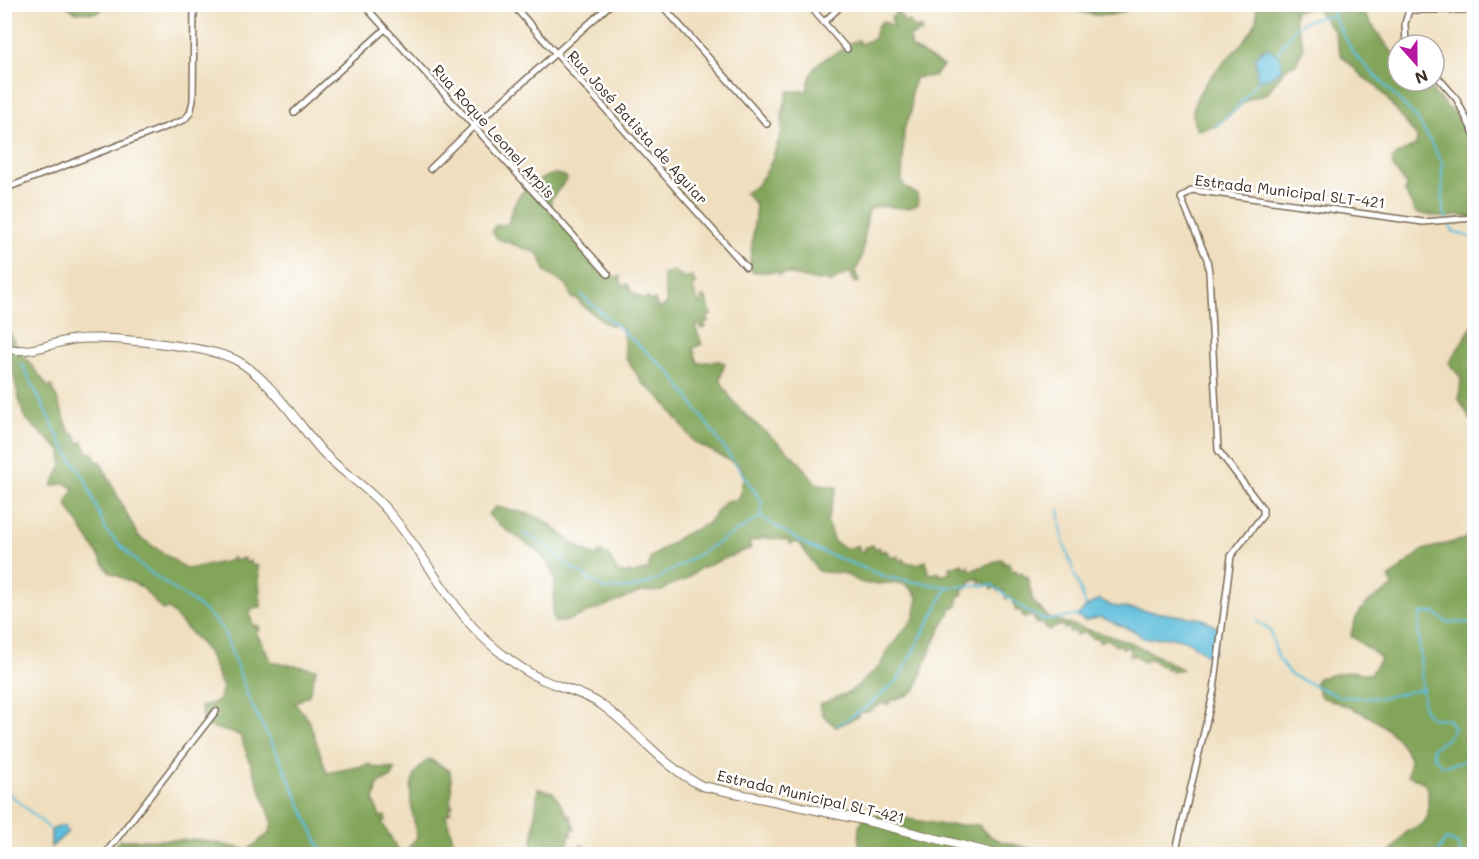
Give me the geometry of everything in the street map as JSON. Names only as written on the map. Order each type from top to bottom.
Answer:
[{"type":"street","points":[[4,189],[188,117],[193,100],[194,4]]},
{"type":"street","name":"Rua Roque Leonel Arpis","points":[[363,4],[608,274]]},
{"type":"street","name":"Rua José Batista de Aguiar","points":[[512,4],[746,267]]},
{"type":"street","points":[[430,170],[474,126],[611,4]]},
{"type":"street","points":[[661,4],[767,124]]},
{"type":"street","points":[[808,4],[847,49]]},
{"type":"street","points":[[824,22],[843,4]]},
{"type":"street","points":[[1083,4],[1090,9]]},
{"type":"street","points":[[1404,33],[1410,8],[1474,10]]},
{"type":"street","points":[[294,112],[385,29]]},
{"type":"street","points":[[1446,87],[1473,123],[1474,134]]},
{"type":"street","name":"Estrada Municipal SLT-421","points":[[1175,855],[1214,690],[1231,556],[1263,515],[1263,509],[1218,450],[1209,272],[1207,259],[1181,198],[1192,190],[1423,222],[1474,218]]},
{"type":"street","name":"Estrada Municipal SLT-421","points":[[4,348],[28,351],[70,340],[91,339],[180,345],[235,359],[261,380],[332,462],[376,497],[428,563],[463,615],[487,641],[539,678],[592,699],[605,707],[660,757],[687,777],[702,786],[841,814],[996,855]]},
{"type":"street","points":[[105,855],[216,711]]},
{"type":"green space","points":[[65,5],[103,5],[104,7],[98,13],[75,12]]},
{"type":"green space","points":[[1055,5],[1131,5],[1131,8],[1113,15],[1093,15]]},
{"type":"green space","points":[[1255,5],[1362,5],[1366,17],[1386,44],[1386,93],[1434,93],[1448,108],[1474,127],[1474,218],[1457,215],[1447,218],[1416,213],[1405,192],[1406,185],[1393,167],[1392,160],[1398,154],[1416,145],[1417,137],[1377,86],[1364,78],[1341,55],[1334,31],[1315,8],[1294,11],[1304,47],[1296,64],[1286,68],[1267,93],[1247,100],[1217,126],[1197,130],[1193,112],[1198,95],[1209,79],[1250,33],[1256,19]]},
{"type":"green space","points":[[899,10],[904,23],[908,21],[916,29],[921,27],[922,32],[909,37],[911,47],[943,66],[934,76],[915,78],[911,93],[911,113],[904,129],[902,181],[905,187],[917,194],[918,204],[907,208],[882,206],[870,209],[863,250],[859,265],[855,270],[859,282],[855,283],[850,272],[829,283],[827,280],[818,281],[784,273],[779,275],[778,272],[752,272],[750,264],[756,205],[745,193],[757,185],[768,169],[782,132],[782,115],[788,91],[807,91],[811,74],[818,64],[844,49],[845,45],[858,40],[860,44],[874,39],[877,26],[883,21],[894,27],[891,17],[896,16],[894,11]]},
{"type":"green space","points":[[555,174],[565,176],[567,179],[551,199],[552,209],[607,276],[620,277],[622,286],[628,284],[631,291],[643,299],[648,297],[650,301],[655,300],[658,309],[667,304],[663,275],[673,271],[685,278],[692,276],[696,285],[692,286],[699,304],[702,303],[701,298],[705,297],[712,315],[707,317],[709,321],[704,323],[706,327],[701,329],[700,325],[695,326],[702,344],[693,348],[698,363],[719,361],[725,363],[720,379],[727,392],[745,414],[797,460],[815,483],[837,487],[827,522],[834,542],[848,549],[858,545],[860,551],[865,552],[864,548],[873,545],[875,549],[879,547],[881,552],[885,550],[893,558],[898,556],[900,561],[904,559],[905,562],[917,564],[926,561],[928,572],[932,574],[940,572],[941,576],[950,573],[949,568],[962,563],[964,568],[969,566],[970,571],[1002,559],[1004,564],[1008,562],[1012,571],[1016,570],[1018,574],[1022,572],[1024,577],[1027,576],[1033,601],[1049,618],[1132,643],[1182,669],[1172,672],[1170,668],[1160,666],[1152,659],[1143,662],[1135,655],[1130,657],[1131,646],[1123,649],[1121,645],[1116,646],[1108,639],[1099,642],[1098,638],[1093,639],[1085,632],[1076,635],[1075,631],[1070,632],[1062,625],[1048,630],[1041,623],[1036,624],[1033,615],[1024,618],[1020,610],[1016,611],[1011,598],[1006,599],[1003,590],[998,591],[997,587],[992,589],[991,584],[986,586],[984,581],[980,583],[978,578],[969,582],[971,586],[962,589],[963,594],[959,596],[957,606],[949,609],[950,614],[930,651],[916,689],[908,695],[889,701],[890,703],[885,705],[884,702],[868,712],[860,712],[857,717],[836,727],[823,715],[819,705],[850,692],[880,666],[888,650],[914,618],[918,598],[906,585],[900,583],[863,583],[842,573],[818,571],[797,542],[790,544],[788,540],[764,538],[749,542],[751,548],[701,568],[685,580],[670,585],[662,591],[641,592],[564,622],[554,622],[552,611],[555,583],[550,566],[535,549],[505,529],[488,514],[496,507],[540,518],[590,554],[599,557],[598,552],[602,551],[604,555],[608,554],[617,571],[632,574],[649,569],[650,558],[683,535],[707,524],[726,501],[739,499],[744,474],[740,466],[694,442],[662,399],[643,384],[626,358],[622,326],[607,324],[576,298],[572,299],[567,285],[546,273],[539,254],[497,238],[492,232],[495,226],[508,224],[514,205],[523,191],[537,181]]},
{"type":"green space","points":[[4,317],[14,342],[48,387],[52,386],[70,433],[75,434],[79,443],[83,442],[87,452],[93,454],[97,462],[100,461],[138,536],[187,569],[229,561],[233,557],[235,561],[244,558],[246,563],[250,561],[252,565],[258,566],[261,607],[253,608],[249,614],[254,627],[258,625],[260,630],[256,632],[272,662],[316,669],[309,695],[295,703],[309,720],[327,773],[371,764],[372,767],[395,769],[392,777],[378,784],[374,801],[380,817],[385,816],[386,821],[382,822],[398,850],[406,851],[417,837],[411,795],[412,785],[420,767],[429,759],[450,771],[452,791],[450,802],[453,806],[449,808],[451,812],[446,815],[457,854],[106,854],[120,840],[201,840],[248,850],[270,832],[272,821],[240,735],[206,726],[200,707],[218,701],[223,688],[208,652],[169,609],[162,610],[142,587],[109,572],[66,504],[74,489],[65,483],[52,486],[62,465],[61,451],[27,419],[21,408]]},
{"type":"green space","points":[[1474,323],[1474,426],[1459,399],[1461,378],[1449,363]]},
{"type":"green space","points":[[1474,523],[1474,721],[1463,728],[1464,738],[1469,747],[1474,749],[1474,854],[1389,854],[1407,831],[1423,824],[1428,816],[1428,789],[1423,782],[1408,775],[1410,758],[1394,735],[1372,718],[1321,697],[1315,682],[1318,678],[1350,671],[1370,674],[1381,658],[1351,636],[1359,612],[1369,602],[1391,589],[1393,586],[1389,578],[1423,550],[1465,539]]},
{"type":"green space","points":[[538,789],[553,792],[568,816],[570,815],[575,829],[571,830],[572,835],[569,836],[568,852],[583,845],[587,854],[531,854]]},
{"type":"green space","points":[[885,815],[943,825],[979,825],[985,832],[1000,841],[1043,854],[859,854],[859,827],[864,817]]},
{"type":"water","points":[[1269,48],[1281,59],[1281,70],[1268,78],[1258,80],[1255,58],[1262,50]]},
{"type":"water","points":[[1099,599],[1112,606],[1203,619],[1217,627],[1214,653],[1205,654],[1190,643],[1177,638],[1143,638],[1136,632],[1100,617],[1085,621],[1077,616]]},
{"type":"water","points":[[64,825],[68,832],[51,847],[51,830]]},
{"type":"waterway","points":[[1333,4],[1333,16],[1354,54],[1416,117],[1442,162],[1443,211],[1453,232],[1474,238]]},
{"type":"waterway","points":[[1278,54],[1298,25],[1312,19],[1332,16]]},
{"type":"waterway","points":[[1216,126],[1237,108],[1258,80]]},
{"type":"waterway","points":[[581,295],[671,373],[762,502],[761,517],[808,546],[889,578],[948,587],[992,585],[1028,612],[1045,620],[1077,616]]},
{"type":"waterway","points":[[22,364],[61,442],[85,479],[106,531],[141,566],[204,610],[223,629],[251,704],[279,757],[323,854]]},
{"type":"waterway","points":[[1059,510],[1063,541],[1086,606]]},
{"type":"waterway","points":[[523,533],[548,547],[568,565],[604,589],[633,588],[652,582],[761,517]]},
{"type":"waterway","points":[[837,725],[864,709],[898,680],[947,588]]},
{"type":"waterway","points":[[1474,623],[1446,622],[1436,613],[1421,613],[1418,629],[1424,711],[1432,718],[1448,719],[1454,728],[1446,739],[1432,748],[1434,756],[1442,766],[1459,763],[1470,756],[1474,761]]},
{"type":"waterway","points":[[1257,621],[1270,630],[1278,658],[1291,675],[1340,697],[1381,698],[1423,689]]},
{"type":"waterway","points":[[4,789],[49,828]]},
{"type":"waterway","points":[[1437,854],[1446,839],[1458,844],[1461,854]]}]
